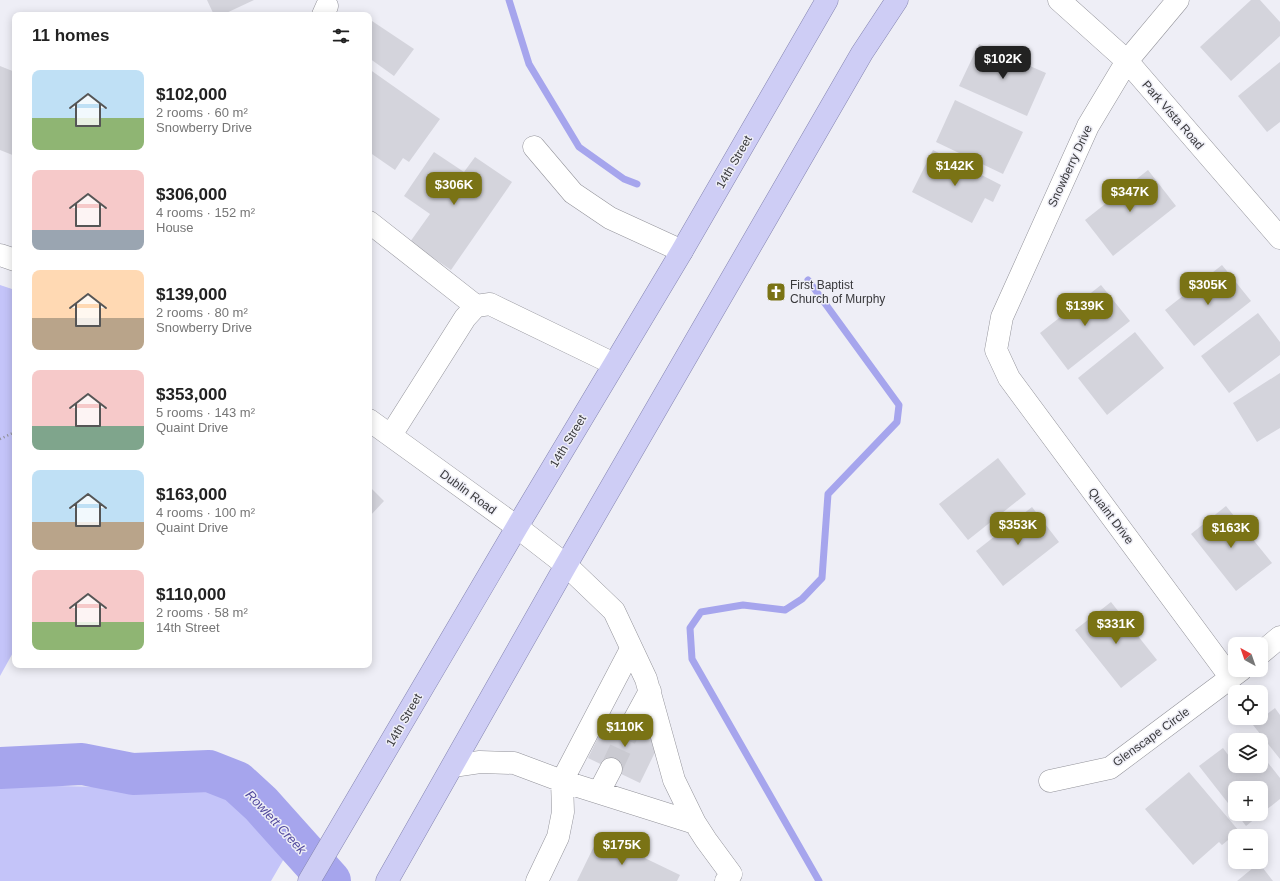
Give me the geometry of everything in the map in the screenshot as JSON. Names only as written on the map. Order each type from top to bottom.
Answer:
[{"type":"main road","name":"14th Street","points":[[309,881],[517,527],[682,251],[827,0]]},
{"type":"main road","points":[[387,881],[423,820],[566,565],[862,53],[896,0]]},
{"type":"street","name":"Park Vista Road","points":[[1059,0],[1127,61],[1280,238]]},
{"type":"street","name":"Snowberry Drive","points":[[996,350],[1002,317],[1088,126],[1127,61],[1178,0]]},
{"type":"street","points":[[534,147],[573,192],[610,218],[682,251]]},
{"type":"street","points":[[372,224],[476,306]]},
{"type":"street","points":[[0,256],[12,259]]},
{"type":"street","points":[[391,436],[465,318],[476,306],[490,304],[614,364]]},
{"type":"street","name":"Quaint Drive","points":[[996,350],[1009,378],[1228,664]]},
{"type":"street","name":"Dublin Road","points":[[372,422],[517,527],[566,565],[614,611],[646,679],[674,780],[695,822],[731,879]]},
{"type":"street","points":[[1268,647],[1280,638]]},
{"type":"street","points":[[537,881],[558,837],[563,812],[562,781],[632,649]]},
{"type":"street","name":"Glenscape Circle","points":[[1050,781],[1110,768],[1232,677]]},
{"type":"street","points":[[632,724],[650,691]]},
{"type":"street","points":[[453,766],[480,762],[514,763],[562,781],[695,822]]},
{"type":"street","points":[[599,792],[611,769]]},
{"type":"path","points":[[0,439],[12,433]]},
{"type":"shaded area","points":[[0,285],[12,289],[12,654],[0,676]]},
{"type":"shaded area","points":[[0,785],[222,789],[289,850],[271,881],[0,881]]},
{"type":"building","points":[[207,0],[254,0],[228,12],[213,12]]},
{"type":"building","points":[[1251,0],[1260,0],[1280,22],[1280,36],[1231,81],[1200,47]]},
{"type":"building","points":[[372,21],[414,49],[394,76],[372,60]]},
{"type":"building","points":[[979,44],[1046,73],[1027,116],[959,86]]},
{"type":"building","points":[[1280,62],[1280,122],[1267,132],[1238,96]]},
{"type":"building","points":[[0,66],[12,71],[12,155],[0,150]]},
{"type":"building","points":[[372,71],[440,119],[409,162],[403,158],[395,170],[372,154]]},
{"type":"building","points":[[955,100],[1023,132],[1003,174],[936,142]]},
{"type":"building","points":[[933,150],[1001,185],[993,202],[985,198],[972,223],[912,192]]},
{"type":"building","points":[[434,152],[464,172],[475,157],[512,182],[451,270],[410,242],[430,214],[404,196]]},
{"type":"building","points":[[1148,170],[1176,206],[1113,256],[1085,220]]},
{"type":"building","points":[[1222,265],[1251,301],[1194,346],[1165,310]]},
{"type":"building","points":[[1101,285],[1130,321],[1068,370],[1040,333]]},
{"type":"building","points":[[1258,313],[1280,342],[1280,355],[1229,393],[1201,356]]},
{"type":"building","points":[[1135,332],[1164,368],[1107,415],[1078,378]]},
{"type":"building","points":[[1280,373],[1280,428],[1257,442],[1233,403]]},
{"type":"building","points":[[998,458],[1026,494],[968,540],[939,504]]},
{"type":"building","points":[[372,489],[384,501],[372,514]]},
{"type":"building","points":[[1226,506],[1272,563],[1236,591],[1191,534]]},
{"type":"building","points":[[1032,507],[1059,542],[1003,586],[976,551]]},
{"type":"building","points":[[1111,602],[1157,660],[1121,688],[1075,630]]},
{"type":"building","points":[[1275,708],[1280,715],[1280,759],[1268,744],[1268,733],[1259,733],[1253,725],[1268,725],[1268,713]]},
{"type":"building","points":[[610,713],[662,738],[640,783],[588,758]]},
{"type":"building","points":[[1223,748],[1228,755],[1228,773],[1268,773],[1268,763],[1280,778],[1280,799],[1268,808],[1268,781],[1228,781],[1228,803],[1199,766]]},
{"type":"building","points":[[1189,772],[1228,818],[1228,821],[1231,821],[1237,829],[1228,829],[1228,840],[1222,845],[1219,842],[1193,865],[1145,809]]},
{"type":"building","points":[[1242,821],[1252,821],[1246,826]]},
{"type":"building","points":[[599,836],[680,875],[677,881],[577,881]]},
{"type":"building","points":[[1252,869],[1264,869],[1273,881],[1237,881]]},
{"type":"waterway","points":[[509,0],[529,64],[579,147],[624,179],[637,184]]},
{"type":"waterway","points":[[808,280],[899,405],[897,422],[828,494],[822,578],[802,599],[785,610],[743,605],[701,612],[690,628],[692,659],[819,881]]},
{"type":"waterway","name":"Rowlett Creek","points":[[0,768],[82,764],[133,774],[209,771],[237,782],[261,804],[330,881]]},
{"type":"tunnel","points":[[611,769],[632,724]]},
{"type":"place","name":"First Baptist Church of Murphy","points":[[776,292]]}]
